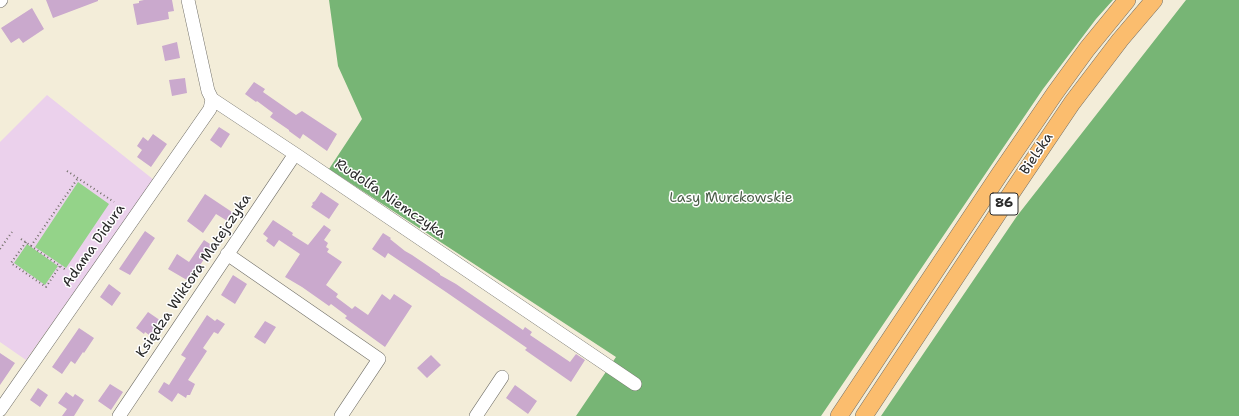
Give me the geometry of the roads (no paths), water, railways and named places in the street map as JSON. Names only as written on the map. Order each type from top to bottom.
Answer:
[{"type":"main road","name":"Bielska","points":[[839,416],[1055,93],[1127,0]]},
{"type":"main road","name":"Bielska","points":[[864,416],[1059,122],[1107,56],[1154,0]]},
{"type":"street","points":[[188,0],[208,91],[212,99]]},
{"type":"street","name":"Rudolfa Niemczyka","points":[[212,99],[635,384]]},
{"type":"street","name":"Adama Didura","points":[[0,410],[210,109],[212,99]]},
{"type":"street","name":"Księdza Wiktora Matejczyka","points":[[119,416],[295,154]]},
{"type":"street","points":[[227,254],[379,359],[341,416]]},
{"type":"street","points":[[476,416],[502,377]]},
{"type":"park label","name":"Lasy Murckowskie","points":[[731,198]]}]
